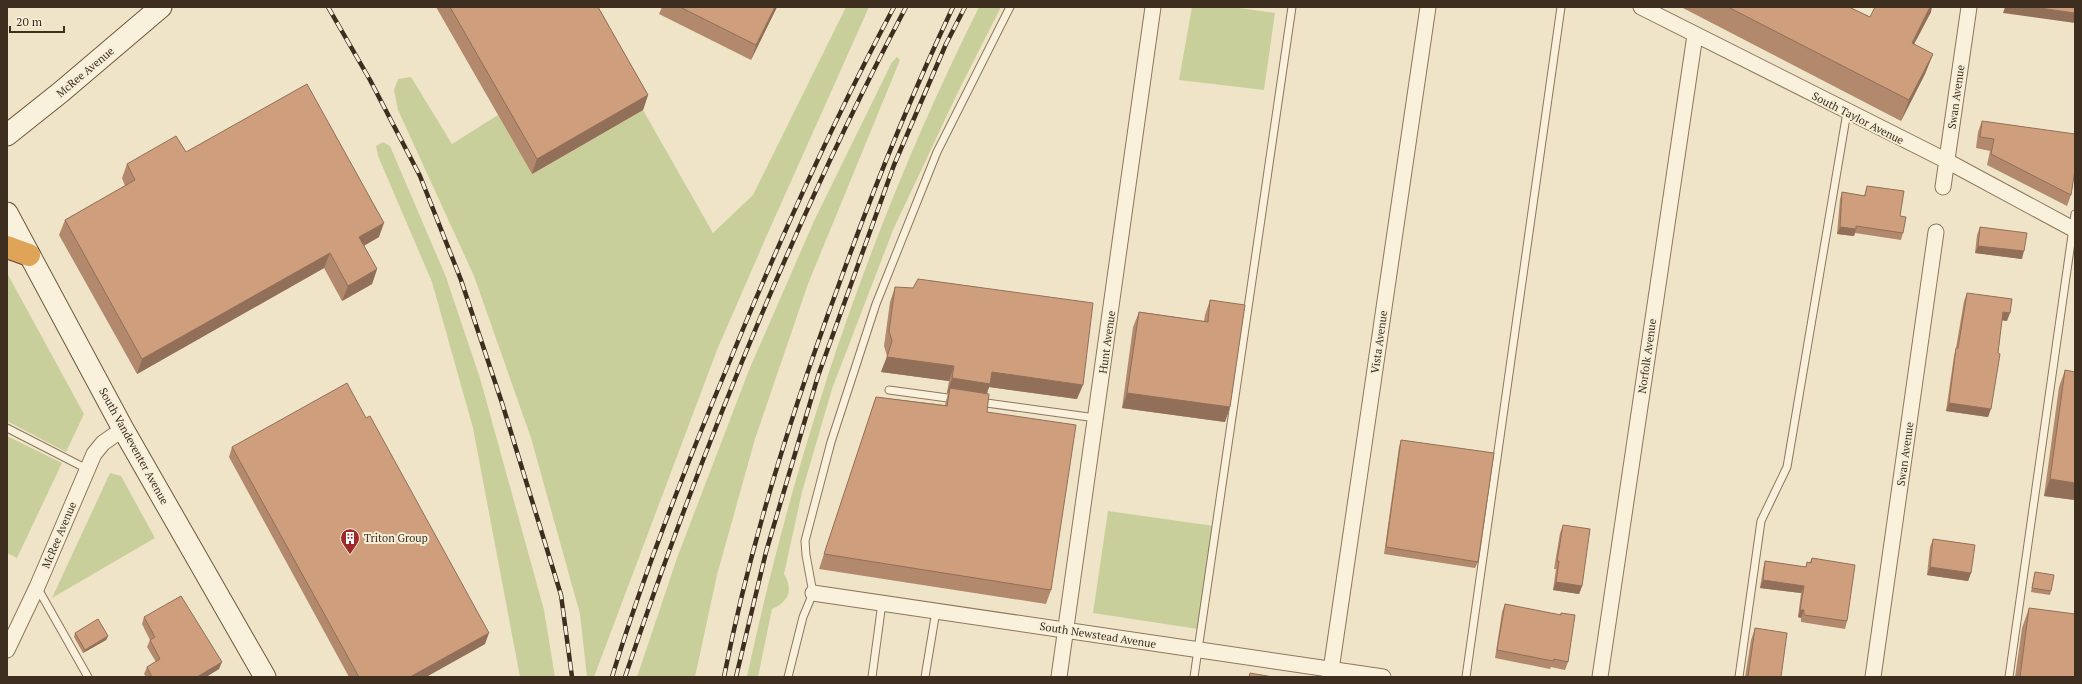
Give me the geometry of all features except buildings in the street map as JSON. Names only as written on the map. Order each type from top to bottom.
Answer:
[{"type":"highway","points":[[7,247],[29,255]]},
{"type":"main road","name":"McRee Avenue","points":[[7,135],[67,87],[161,7]]},
{"type":"main road","name":"South Vandeventer Avenue","points":[[7,213],[123,429],[266,677]]},
{"type":"street","name":"Hunt Avenue","points":[[1058,677],[1096,418],[1153,7]]},
{"type":"street","name":"Vista Avenue","points":[[1331,673],[1428,7]]},
{"type":"street","name":"South Taylor Avenue","points":[[1641,7],[1946,162],[2074,230]]},
{"type":"street","name":"Swan Avenue","points":[[1943,187],[1969,7]]},
{"type":"street","name":"Norfolk Avenue","points":[[1600,677],[1695,35]]},
{"type":"street","name":"Swan Avenue","points":[[1873,677],[1936,232]]},
{"type":"street","name":"McRee Avenue","points":[[7,650],[37,587],[94,454],[103,443],[123,429]]},
{"type":"street","name":"South Newstead Avenue","points":[[813,593],[1065,629],[1331,673],[1383,677]]},
{"type":"lane","points":[[788,677],[803,617],[813,593],[805,541],[831,442],[876,304],[937,152],[1010,7]]},
{"type":"lane","points":[[1194,677],[1292,7]]},
{"type":"lane","points":[[1466,677],[1561,7]]},
{"type":"lane","points":[[1739,677],[1761,521],[1787,467],[1847,112]]},
{"type":"lane","points":[[2009,677],[2074,230],[2075,214]]},
{"type":"lane","points":[[889,390],[1096,418]]},
{"type":"lane","points":[[7,428],[88,469]]},
{"type":"lane","points":[[37,587],[88,677]]},
{"type":"lane","points":[[872,677],[882,603]]},
{"type":"lane","points":[[925,677],[936,610]]},
{"type":"green space","points":[[846,7],[869,7],[717,350],[594,677],[587,677],[580,614],[531,438],[474,276],[398,110],[394,90],[398,79],[411,77],[452,144],[498,115],[532,174],[643,110],[713,233],[753,195]]},
{"type":"green space","points":[[979,7],[1001,7],[959,90],[893,230],[832,389],[802,492],[784,574],[789,585],[788,595],[782,603],[772,609],[758,677],[747,677],[789,505],[814,419],[842,335],[872,251],[905,169],[941,87]]},
{"type":"green space","points":[[1192,7],[1232,7],[1275,13],[1264,90],[1179,80]]},
{"type":"green space","points":[[897,57],[900,60],[808,284],[755,439],[717,575],[695,677],[637,677],[677,558],[749,370],[814,221],[892,62]]},
{"type":"green space","points":[[383,142],[390,146],[446,277],[480,378],[544,610],[555,677],[520,677],[473,428],[432,282],[378,156],[376,146]]},
{"type":"green space","points":[[7,273],[84,414],[66,452],[7,421]]},
{"type":"green space","points":[[7,436],[62,463],[17,558],[7,553]]},
{"type":"green space","points":[[110,473],[121,476],[155,538],[52,598]]},
{"type":"green space","points":[[1108,511],[1214,526],[1198,629],[1093,613]]},
{"type":"railway","points":[[328,7],[370,80],[420,176],[461,280],[502,403],[561,595],[572,677]]},
{"type":"railway","points":[[612,677],[638,596],[667,516],[698,437],[750,313],[808,181],[871,50],[894,7]]},
{"type":"railway","points":[[625,677],[686,506],[752,336],[826,169],[906,7]]},
{"type":"railway","points":[[724,677],[734,627],[759,529],[804,383],[851,251],[878,181],[953,7]]},
{"type":"railway","points":[[736,677],[766,552],[818,376],[894,165],[946,44],[965,7]]},
{"type":"place","name":"Triton Group","points":[[350,555]]}]
